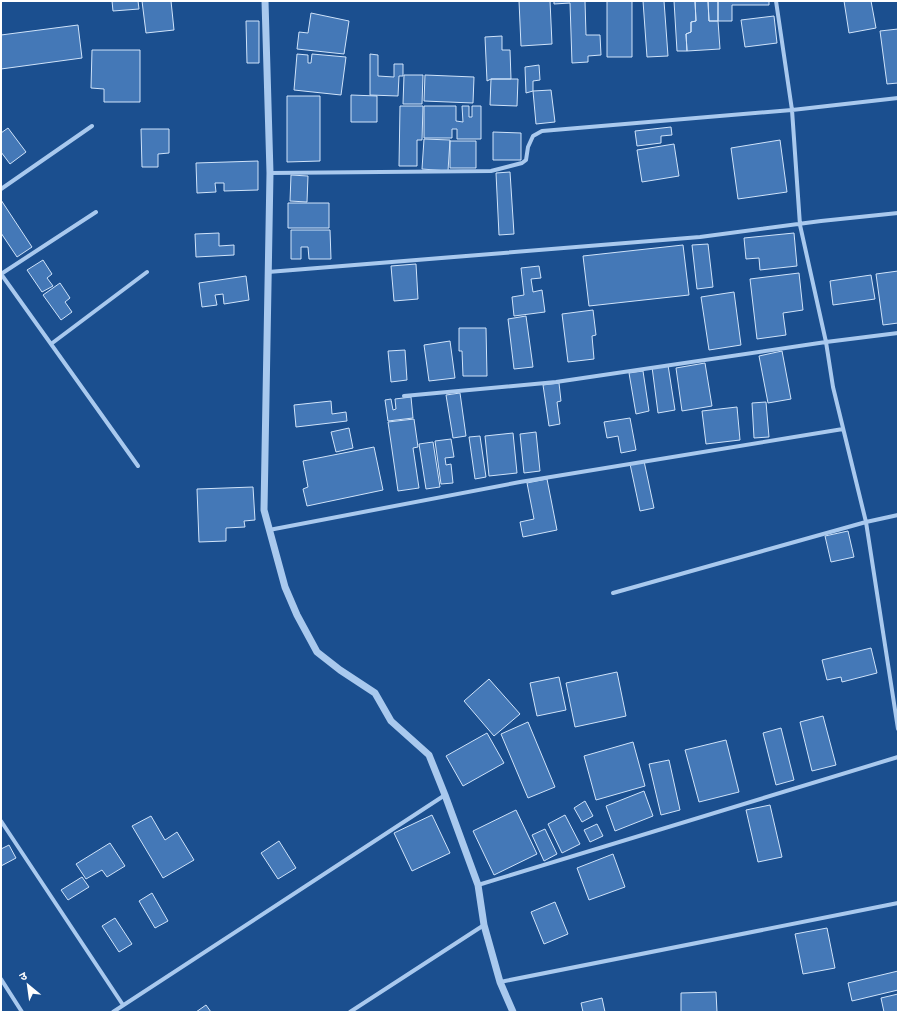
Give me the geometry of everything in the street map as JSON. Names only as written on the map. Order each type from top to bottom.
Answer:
[{"type":"street","points":[[265,1],[270,173],[264,510],[285,587],[297,615],[317,652],[340,670],[375,693],[391,721],[429,755],[478,885],[484,926],[500,982],[513,1012]]},
{"type":"street","points":[[776,1],[792,110],[800,224],[826,342],[832,388],[866,522],[898,729]]},
{"type":"street","points":[[270,173],[491,171],[522,163],[526,160],[528,147],[533,136],[542,131],[792,110],[898,98]]},
{"type":"street","points":[[1,189],[92,126]]},
{"type":"street","points":[[96,212],[1,274],[138,466]]},
{"type":"street","points":[[268,272],[700,237],[821,221],[898,213]]},
{"type":"street","points":[[51,344],[147,272]]},
{"type":"street","points":[[404,396],[556,382],[826,342],[898,333]]},
{"type":"street","points":[[269,530],[520,482],[843,429]]},
{"type":"street","points":[[614,593],[866,522],[898,516]]},
{"type":"street","points":[[478,885],[898,757]]},
{"type":"street","points":[[113,1012],[445,795]]},
{"type":"street","points":[[1,821],[123,1005]]},
{"type":"street","points":[[500,982],[898,903]]},
{"type":"street","points":[[350,1012],[484,926]]},
{"type":"street","points":[[1,979],[22,1012]]},
{"type":"building","points":[[112,1],[138,1],[139,9],[113,11]]},
{"type":"building","points":[[142,1],[171,1],[174,30],[146,33]]},
{"type":"building","points":[[519,1],[550,1],[552,44],[521,46]]},
{"type":"building","points":[[554,1],[585,1],[586,35],[600,35],[601,55],[588,56],[588,62],[572,63],[570,3],[554,4]]},
{"type":"building","points":[[607,1],[632,1],[632,57],[607,57]]},
{"type":"building","points":[[643,1],[664,1],[668,56],[647,57]]},
{"type":"building","points":[[674,1],[695,1],[696,21],[691,22],[691,32],[686,34],[687,51],[677,51]]},
{"type":"building","points":[[695,1],[708,1],[709,21],[718,21],[720,49],[687,51],[686,34],[691,32],[691,22],[696,21]]},
{"type":"building","points":[[708,1],[718,1],[718,21],[709,21]]},
{"type":"building","points":[[718,1],[769,1],[769,5],[732,5],[732,21],[718,21]]},
{"type":"building","points":[[844,1],[871,1],[876,28],[849,33]]},
{"type":"building","points":[[311,13],[349,21],[344,54],[297,49],[299,32],[308,33]]},
{"type":"building","points":[[774,16],[777,43],[745,47],[741,20]]},
{"type":"building","points":[[246,21],[259,21],[259,63],[247,63]]},
{"type":"building","points":[[78,25],[82,58],[1,69],[1,35]]},
{"type":"building","points":[[898,29],[898,83],[887,84],[880,31]]},
{"type":"building","points":[[502,36],[502,50],[510,50],[511,79],[491,79],[487,81],[485,37]]},
{"type":"building","points":[[92,50],[140,50],[140,102],[104,102],[104,89],[91,88]]},
{"type":"building","points":[[297,54],[308,55],[308,63],[311,63],[312,54],[346,57],[341,95],[294,90]]},
{"type":"building","points":[[370,54],[378,55],[378,76],[394,77],[394,64],[403,64],[403,76],[399,76],[398,96],[370,95]]},
{"type":"building","points":[[539,65],[540,80],[533,81],[533,91],[526,93],[525,67]]},
{"type":"building","points":[[404,75],[423,75],[422,104],[403,104]]},
{"type":"building","points":[[425,75],[474,77],[473,103],[424,101]]},
{"type":"building","points":[[491,79],[518,79],[517,106],[490,105]]},
{"type":"building","points":[[551,90],[555,122],[536,124],[533,91]]},
{"type":"building","points":[[351,95],[377,96],[377,122],[351,122]]},
{"type":"building","points":[[287,96],[320,96],[320,161],[287,162]]},
{"type":"building","points":[[400,106],[423,106],[422,140],[417,140],[417,166],[399,166]]},
{"type":"building","points":[[424,106],[456,106],[456,121],[463,122],[462,106],[469,106],[469,117],[472,117],[472,106],[481,106],[481,139],[457,139],[457,129],[452,129],[452,138],[424,138]]},
{"type":"building","points":[[671,127],[672,135],[661,136],[661,143],[637,146],[635,131]]},
{"type":"building","points":[[8,128],[26,152],[10,164],[1,152],[1,133]]},
{"type":"building","points":[[141,129],[169,129],[169,153],[158,154],[158,167],[142,167]]},
{"type":"building","points":[[493,132],[521,133],[521,160],[493,160]]},
{"type":"building","points":[[424,139],[450,140],[448,171],[422,169]]},
{"type":"building","points":[[780,140],[787,192],[738,199],[731,148]]},
{"type":"building","points":[[450,141],[476,141],[476,168],[450,168]]},
{"type":"building","points":[[674,144],[679,176],[642,182],[637,150]]},
{"type":"building","points":[[258,161],[258,190],[224,191],[224,183],[215,183],[216,192],[197,193],[196,163]]},
{"type":"building","points":[[510,172],[514,234],[499,235],[496,173]]},
{"type":"building","points":[[291,175],[308,176],[307,202],[290,201]]},
{"type":"building","points":[[1,200],[32,247],[17,257],[1,233]]},
{"type":"building","points":[[288,203],[329,203],[329,228],[288,228]]},
{"type":"building","points":[[291,230],[330,230],[331,259],[309,259],[308,247],[301,247],[301,259],[291,259]]},
{"type":"building","points":[[219,233],[219,246],[234,245],[234,255],[196,257],[195,234]]},
{"type":"building","points":[[794,233],[797,266],[760,270],[759,258],[746,259],[744,238]]},
{"type":"building","points":[[708,244],[713,287],[697,289],[692,245]]},
{"type":"building","points":[[683,245],[689,295],[589,306],[583,256]]},
{"type":"building","points":[[43,260],[52,274],[47,278],[53,286],[42,292],[27,270]]},
{"type":"building","points":[[416,264],[418,299],[394,301],[391,266]]},
{"type":"building","points":[[539,266],[541,278],[531,279],[533,292],[542,290],[545,312],[514,316],[512,297],[524,295],[521,268]]},
{"type":"building","points":[[898,271],[898,323],[883,325],[876,274]]},
{"type":"building","points":[[799,273],[803,310],[783,313],[786,335],[757,339],[750,279]]},
{"type":"building","points":[[871,275],[875,299],[833,305],[830,281]]},
{"type":"building","points":[[246,276],[249,300],[224,304],[223,294],[215,295],[217,305],[202,307],[199,283]]},
{"type":"building","points":[[60,283],[70,298],[65,302],[72,312],[61,320],[43,295]]},
{"type":"building","points":[[734,292],[741,345],[709,350],[701,297]]},
{"type":"building","points":[[593,310],[596,335],[592,336],[594,359],[568,362],[562,314]]},
{"type":"building","points":[[526,316],[533,367],[514,369],[508,319]]},
{"type":"building","points":[[459,328],[486,328],[487,376],[463,376],[462,351],[459,351]]},
{"type":"building","points":[[450,341],[455,378],[429,381],[424,345]]},
{"type":"building","points":[[405,350],[407,380],[391,382],[388,351]]},
{"type":"building","points":[[782,351],[791,399],[768,403],[759,356]]},
{"type":"building","points":[[705,363],[712,406],[682,411],[676,368]]},
{"type":"building","points":[[668,365],[675,410],[658,413],[652,367]]},
{"type":"building","points":[[643,371],[649,411],[636,414],[629,373]]},
{"type":"building","points":[[559,383],[561,401],[557,402],[560,424],[549,426],[543,385]]},
{"type":"building","points":[[460,393],[466,436],[453,438],[446,395]]},
{"type":"building","points":[[411,397],[413,418],[388,421],[385,400],[391,399],[393,410],[396,409],[395,399]]},
{"type":"building","points":[[331,401],[332,414],[346,412],[347,421],[296,427],[294,405]]},
{"type":"building","points":[[766,402],[769,437],[754,438],[752,403]]},
{"type":"building","points":[[737,407],[740,440],[706,444],[702,411]]},
{"type":"building","points":[[630,418],[636,450],[621,453],[618,436],[607,438],[604,422]]},
{"type":"building","points":[[414,419],[418,447],[413,448],[419,488],[398,491],[388,422]]},
{"type":"building","points":[[349,428],[353,448],[336,452],[331,432]]},
{"type":"building","points":[[536,432],[540,471],[524,473],[520,434]]},
{"type":"building","points":[[513,433],[517,473],[489,476],[485,436]]},
{"type":"building","points":[[480,436],[486,477],[475,479],[469,437]]},
{"type":"building","points":[[451,439],[454,457],[445,458],[446,465],[451,464],[453,483],[441,484],[435,441]]},
{"type":"building","points":[[433,442],[440,487],[426,489],[419,444]]},
{"type":"building","points":[[374,447],[383,490],[307,506],[303,489],[308,487],[303,461]]},
{"type":"building","points":[[644,461],[654,508],[640,511],[630,464]]},
{"type":"building","points":[[547,479],[557,530],[523,537],[520,522],[534,519],[527,483]]},
{"type":"building","points":[[253,487],[255,520],[244,521],[245,527],[226,528],[226,541],[199,542],[197,489]]},
{"type":"building","points":[[848,531],[854,557],[831,562],[825,536]]},
{"type":"building","points":[[871,648],[877,673],[842,682],[841,677],[827,680],[822,660]]},
{"type":"building","points":[[617,672],[626,716],[575,727],[566,683]]},
{"type":"building","points":[[559,677],[566,710],[537,716],[530,683]]},
{"type":"building","points":[[489,679],[520,714],[494,736],[464,701]]},
{"type":"building","points":[[823,716],[836,765],[812,771],[800,722]]},
{"type":"building","points":[[528,722],[555,787],[528,798],[501,734]]},
{"type":"building","points":[[781,728],[794,780],[776,785],[763,733]]},
{"type":"building","points":[[487,733],[504,763],[463,786],[446,756]]},
{"type":"building","points":[[726,740],[739,792],[699,802],[685,750]]},
{"type":"building","points":[[633,742],[645,786],[596,800],[584,756]]},
{"type":"building","points":[[669,760],[680,810],[661,815],[649,764]]},
{"type":"building","points":[[644,791],[653,816],[615,831],[606,806]]},
{"type":"building","points":[[585,801],[593,816],[582,822],[574,808]]},
{"type":"building","points":[[770,805],[782,857],[758,862],[746,810]]},
{"type":"building","points":[[516,810],[537,854],[494,875],[473,831]]},
{"type":"building","points":[[432,815],[450,853],[412,871],[394,833]]},
{"type":"building","points":[[565,815],[580,844],[562,853],[548,824]]},
{"type":"building","points":[[151,816],[165,840],[177,832],[194,860],[163,878],[132,826]]},
{"type":"building","points":[[597,824],[603,836],[590,842],[584,830]]},
{"type":"building","points":[[545,829],[557,854],[544,861],[532,835]]},
{"type":"building","points":[[279,841],[296,868],[278,879],[261,853]]},
{"type":"building","points":[[110,843],[125,866],[107,877],[102,870],[86,879],[76,864]]},
{"type":"building","points":[[9,845],[16,858],[1,866],[1,849]]},
{"type":"building","points":[[613,854],[625,887],[589,900],[577,868]]},
{"type":"building","points":[[82,877],[89,887],[68,900],[61,890]]},
{"type":"building","points":[[152,893],[168,921],[155,928],[139,901]]},
{"type":"building","points":[[555,902],[568,934],[544,944],[531,912]]},
{"type":"building","points":[[115,918],[132,944],[119,952],[102,926]]},
{"type":"building","points":[[827,928],[835,968],[803,974],[795,934]]},
{"type":"building","points":[[898,971],[898,990],[852,1001],[848,983]]},
{"type":"building","points":[[716,992],[717,1012],[681,1012],[681,993]]},
{"type":"building","points":[[898,994],[898,1012],[884,1012],[881,998]]},
{"type":"building","points":[[602,998],[605,1012],[583,1012],[581,1003]]},
{"type":"building","points":[[206,1005],[211,1012],[196,1012]]}]
